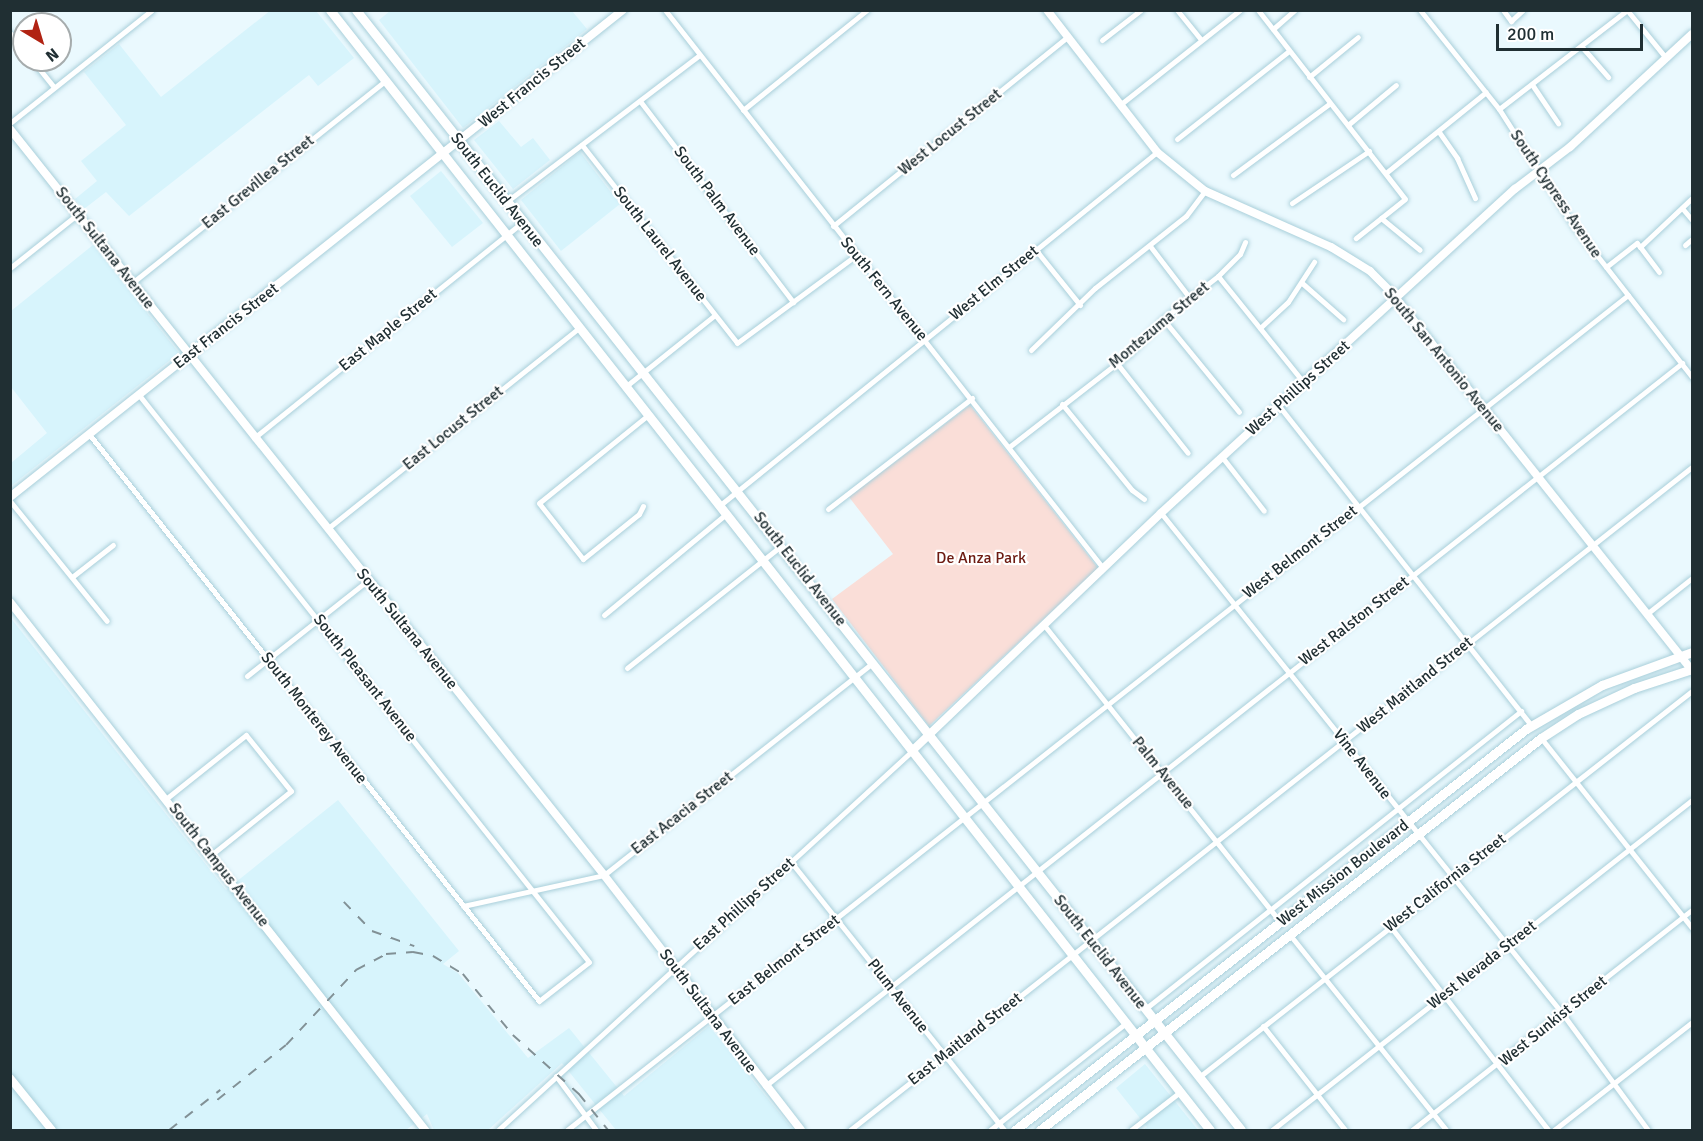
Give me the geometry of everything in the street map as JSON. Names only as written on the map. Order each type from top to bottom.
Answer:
[{"type":"main road","name":"South Euclid Avenue","points":[[330,10],[1210,1131]]},
{"type":"main road","name":"South Euclid Avenue","points":[[356,10],[642,374],[738,490],[1241,1131]]},
{"type":"main road","points":[[353,40],[370,28]]},
{"type":"main road","name":"West Mission Boulevard","points":[[1015,1131],[1406,822],[1532,726],[1602,685],[1692,652]]},
{"type":"main road","name":"West Mission Boulevard","points":[[1040,1131],[1541,738],[1606,701],[1692,670]]},
{"type":"street","name":"West Francis Street","points":[[442,155],[623,10]]},
{"type":"street","name":"South Fern Avenue","points":[[665,10],[855,256],[972,398],[1103,568]]},
{"type":"street","points":[[743,110],[867,10]]},
{"type":"street","name":"South San Antonio Avenue","points":[[1047,10],[1157,152],[1205,191],[1331,247],[1370,271],[1397,299],[1692,670]]},
{"type":"street","points":[[1101,39],[1141,10]]},
{"type":"street","points":[[1178,10],[1201,40]]},
{"type":"street","points":[[1121,104],[1240,10]]},
{"type":"street","points":[[1258,10],[1329,104],[1349,124],[1387,172],[1405,199],[1356,238]]},
{"type":"street","points":[[1272,29],[1295,10]]},
{"type":"street","name":"South Cypress Avenue","points":[[1420,10],[1499,109],[1538,171],[1606,267],[1692,377]]},
{"type":"street","points":[[1503,10],[1511,21],[1523,10]]},
{"type":"street","points":[[1499,109],[1533,86],[1627,10],[1666,58]]},
{"type":"street","points":[[10,123],[53,86],[149,11]]},
{"type":"street","name":"West Phillips Street","points":[[912,751],[1161,513],[1538,171],[1570,147],[1692,34]]},
{"type":"street","name":"West Locust Street","points":[[833,226],[1067,37]]},
{"type":"street","points":[[1309,77],[1358,37]]},
{"type":"street","points":[[1582,47],[1608,77]]},
{"type":"street","points":[[1177,139],[1289,51]]},
{"type":"street","points":[[506,202],[700,55]]},
{"type":"street","points":[[42,72],[53,86]]},
{"type":"street","name":"East Grevillea Street","points":[[132,283],[385,81]]},
{"type":"street","points":[[1349,124],[1396,86]]},
{"type":"street","points":[[1533,86],[1558,123]]},
{"type":"street","points":[[1387,172],[1486,92]]},
{"type":"street","name":"South Palm Avenue","points":[[640,101],[793,302]]},
{"type":"street","points":[[1233,175],[1329,104]]},
{"type":"street","name":"South Sultana Avenue","points":[[10,129],[604,875],[673,969],[801,1131]]},
{"type":"street","points":[[1438,132],[1457,159],[1475,198]]},
{"type":"street","name":"South Laurel Avenue","points":[[582,145],[737,343],[793,302]]},
{"type":"street","points":[[1292,203],[1369,151]]},
{"type":"street","name":"West Elm Street","points":[[719,506],[1157,152]]},
{"type":"street","name":"East Francis Street","points":[[10,497],[442,155]]},
{"type":"street","points":[[1031,350],[1080,305],[1186,216],[1205,191]]},
{"type":"street","points":[[1640,247],[1692,198]]},
{"type":"street","points":[[1682,208],[1692,220]]},
{"type":"street","points":[[10,268],[78,214]]},
{"type":"street","points":[[1381,218],[1420,250]]},
{"type":"street","name":"East Maple Street","points":[[255,438],[522,222]]},
{"type":"street","points":[[1684,244],[1692,239]]},
{"type":"street","name":"Montezuma Street","points":[[1009,447],[1115,362],[1129,354],[1163,319],[1218,276],[1240,254],[1245,242]]},
{"type":"street","points":[[1606,267],[1637,243],[1659,272]]},
{"type":"street","points":[[1150,246],[1189,297]]},
{"type":"street","points":[[1035,249],[1080,305]]},
{"type":"street","points":[[793,302],[855,256]]},
{"type":"street","points":[[1260,328],[1288,302],[1314,262]]},
{"type":"street","points":[[1218,276],[1304,384]]},
{"type":"street","points":[[1302,283],[1343,319]]},
{"type":"street","name":"West Belmont Street","points":[[973,811],[1628,295]]},
{"type":"street","points":[[625,387],[716,315]]},
{"type":"street","points":[[1163,319],[1239,412]]},
{"type":"street","name":"East Locust Street","points":[[327,529],[579,328]]},
{"type":"street","points":[[1115,362],[1188,453]]},
{"type":"street","name":"West Ralston Street","points":[[765,1086],[1682,363]]},
{"type":"street","name":"South Pleasant Avenue","points":[[139,395],[589,962],[539,1001]]},
{"type":"street","points":[[828,509],[972,398]]},
{"type":"street","points":[[1062,404],[1132,490],[1144,499]]},
{"type":"street","points":[[1279,406],[1360,505],[1532,726]]},
{"type":"street","points":[[643,506],[639,514],[583,559],[539,503],[648,415]]},
{"type":"street","name":"South Monterey Avenue","points":[[89,434],[539,1001]]},
{"type":"street","points":[[1222,458],[1264,511]]},
{"type":"street","name":"West Maitland Street","points":[[1080,948],[1692,467]]},
{"type":"street","points":[[10,501],[107,621]]},
{"type":"street","name":"Vine Avenue","points":[[1161,513],[1398,809],[1416,836],[1562,1013],[1648,1131]]},
{"type":"street","points":[[604,615],[726,514]]},
{"type":"street","points":[[72,577],[112,545]]},
{"type":"street","points":[[627,668],[781,546]]},
{"type":"street","points":[[1648,613],[1692,578]]},
{"type":"street","points":[[247,676],[368,580]]},
{"type":"street","name":"South Campus Avenue","points":[[10,602],[167,798],[425,1131]]},
{"type":"street","name":"Palm Avenue","points":[[1044,625],[1218,840],[1280,922]]},
{"type":"street","name":"East Acacia Street","points":[[463,906],[604,875],[873,662]]},
{"type":"street","name":"West California Street","points":[[1199,1077],[1692,691]]},
{"type":"street","points":[[1145,1009],[1521,711]]},
{"type":"street","points":[[167,798],[246,735],[291,791],[211,855]]},
{"type":"street","points":[[1541,738],[1578,780],[1692,928]]},
{"type":"street","name":"East Phillips Street","points":[[498,1131],[912,751]]},
{"type":"street","name":"West Nevada Street","points":[[1272,1131],[1692,800]]},
{"type":"street","name":"East Belmont Street","points":[[567,1131],[973,811]]},
{"type":"street","name":"Plum Avenue","points":[[791,862],[1004,1131]]},
{"type":"street","name":"West Sunkist Street","points":[[1412,1131],[1692,910]]},
{"type":"street","points":[[1390,926],[1548,1131]]},
{"type":"street","points":[[1289,934],[1326,977],[1446,1131]]},
{"type":"street","name":"East Maitland Street","points":[[850,1131],[1080,948]]},
{"type":"street","points":[[1554,1131],[1692,1022]]},
{"type":"street","points":[[990,1131],[1126,1023]]},
{"type":"street","points":[[1263,1026],[1344,1131]]},
{"type":"street","points":[[556,1076],[596,1131]]},
{"type":"street","points":[[10,1078],[52,1131]]},
{"type":"street","points":[[1131,1131],[1180,1092]]},
{"type":"shaded area","points":[[271,10],[316,11],[354,58],[318,86],[309,75],[129,216],[106,192],[84,209],[75,199],[97,181],[81,161],[126,125],[84,72],[119,44],[161,97]]},
{"type":"shaded area","points":[[390,11],[572,11],[587,29],[463,128],[379,20]]},
{"type":"shaded area","points":[[499,121],[521,147],[533,138],[550,160],[513,189],[474,140]]},
{"type":"shaded area","points":[[580,152],[620,204],[561,251],[521,200]]},
{"type":"shaded area","points":[[441,171],[483,223],[452,247],[410,196]]},
{"type":"shaded area","points":[[93,245],[179,353],[11,486],[11,463],[47,433],[11,387],[11,311]]},
{"type":"shaded area","points":[[10,617],[226,890],[338,800],[459,951],[443,964],[458,973],[528,1058],[569,1028],[624,1096],[709,1026],[793,1130],[616,1130],[562,1063],[488,1130],[434,1130],[427,1114],[406,1130],[11,1130]]},
{"type":"shaded area","points":[[1145,1064],[1198,1130],[1143,1130],[1147,1127],[1116,1088]]},
{"type":"green space","name":"De Anza Park","points":[[970,405],[1098,568],[929,726],[832,599],[893,554],[849,497]]},
{"type":"railway","points":[[344,902],[372,931],[414,946]]},
{"type":"railway","points":[[217,1100],[286,1045],[356,970],[386,954],[413,952],[433,956],[463,974],[513,1035],[579,1094],[608,1130]]},
{"type":"railway","points":[[169,1130],[220,1090]]}]
